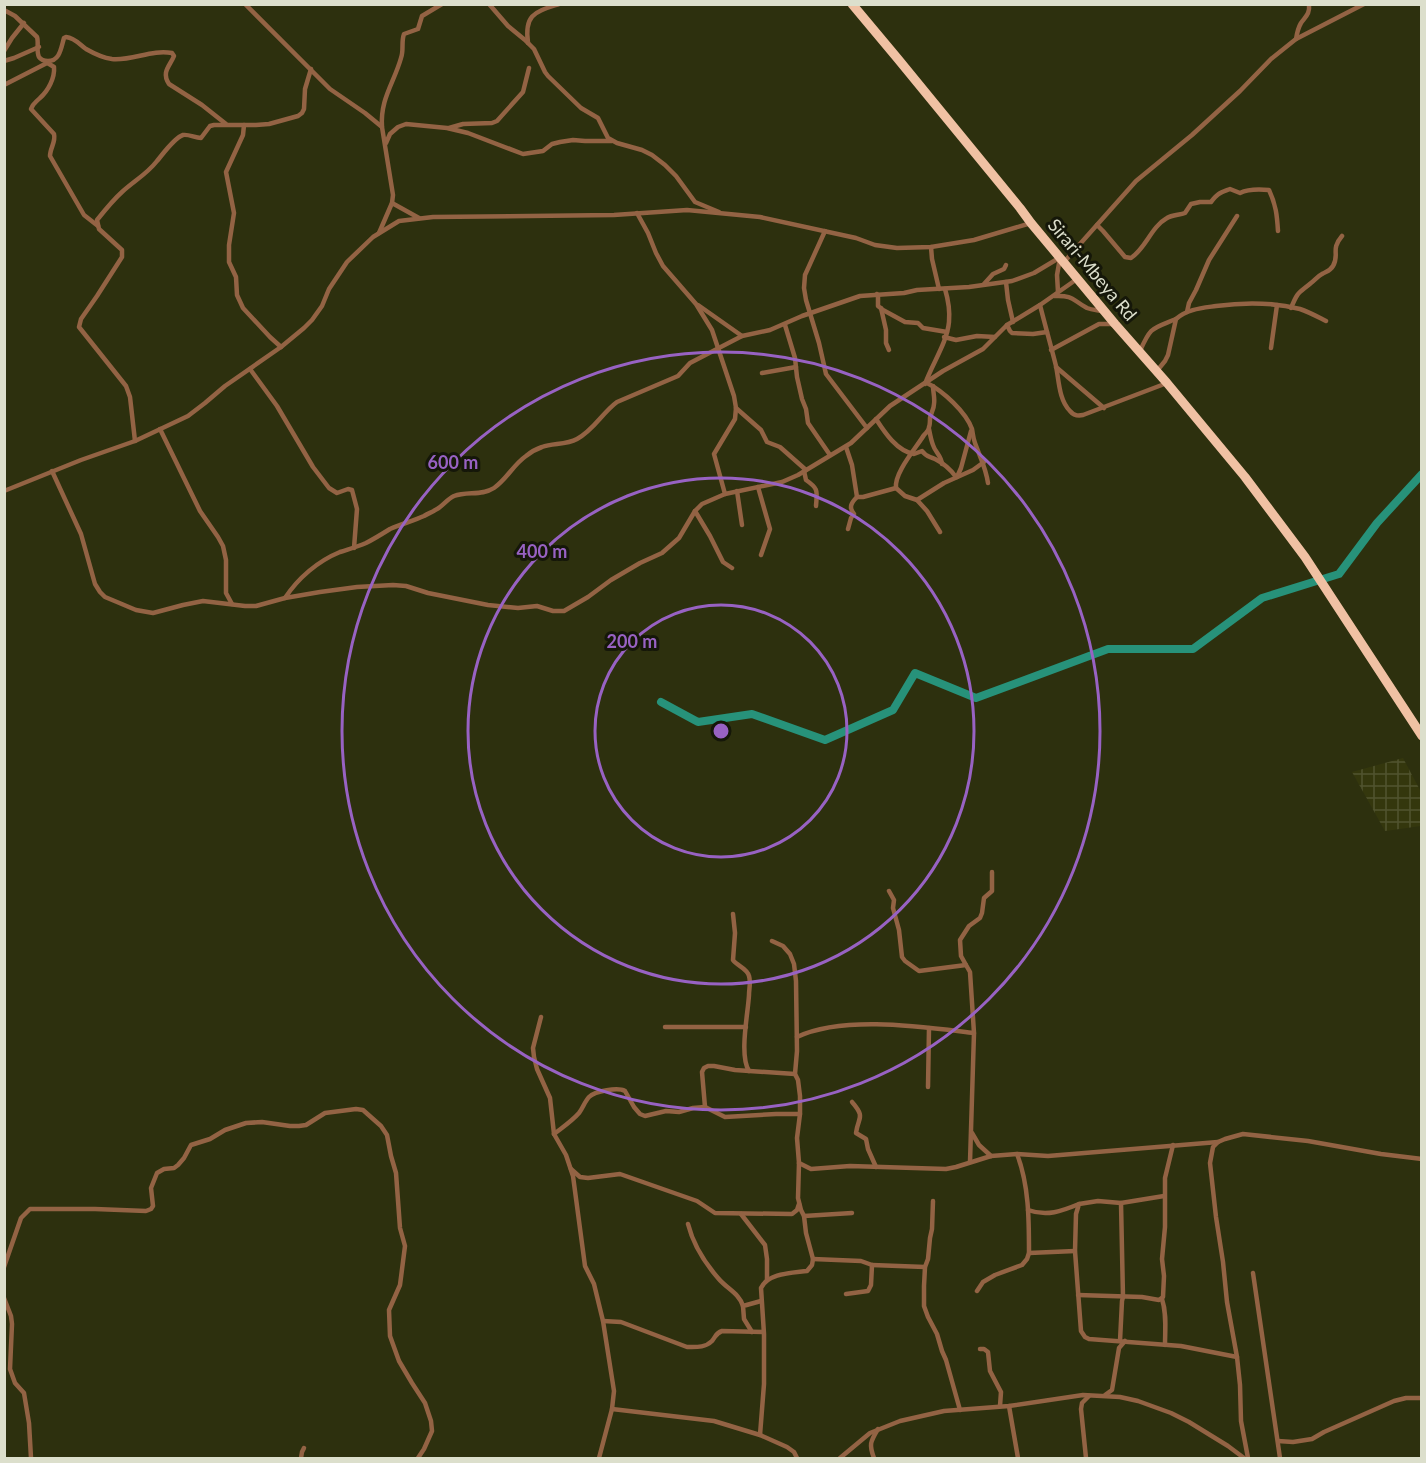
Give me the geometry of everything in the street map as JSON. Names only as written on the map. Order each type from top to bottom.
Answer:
[{"type":"highway","name":"Sirari-Mbeya Rd","points":[[852,4],[1077,279],[1245,477],[1305,557],[1422,736]]},
{"type":"street","points":[[9,4],[4,8],[24,23],[37,37],[39,56],[54,68],[55,74],[31,109],[54,134],[50,156],[86,218],[98,226],[122,250],[122,257],[81,319],[79,327],[126,386],[130,397],[135,441]]},
{"type":"street","points":[[245,4],[330,89],[382,127]]},
{"type":"street","points":[[379,232],[392,203],[393,195],[382,127],[382,106],[402,55],[404,34],[416,31],[420,26],[422,16],[442,4]]},
{"type":"street","points":[[489,4],[508,26],[534,49],[548,76],[581,108],[598,118],[606,135],[613,141]]},
{"type":"street","points":[[528,43],[526,28],[531,17],[535,13],[559,4]]},
{"type":"street","points":[[1296,39],[1300,24],[1310,12],[1309,4]]},
{"type":"street","points":[[285,598],[313,567],[390,529],[440,508],[451,498],[494,488],[516,464],[533,451],[580,437],[617,402],[678,376],[690,363],[742,336],[785,325],[860,296],[1006,282],[1023,278],[1062,260],[1136,181],[1211,118],[1271,59],[1296,39],[1364,4]]},
{"type":"street","points":[[4,51],[24,23]]},
{"type":"street","points":[[5,84],[45,62],[54,60],[66,37],[110,59],[172,53],[174,58],[165,74],[166,82],[202,105],[226,124]]},
{"type":"street","points":[[4,61],[39,47]]},
{"type":"street","points":[[447,128],[497,121],[523,92],[529,68]]},
{"type":"street","points":[[98,226],[97,219],[106,208],[123,191],[145,175],[165,151],[184,135],[201,138],[210,126],[217,124],[269,124],[298,116],[304,109],[305,89],[311,69]]},
{"type":"street","points":[[244,125],[240,141],[226,172],[234,213],[229,262],[236,277],[237,295],[243,308],[282,347]]},
{"type":"street","points":[[385,145],[390,134],[402,125],[447,128],[468,133],[523,154],[543,151],[552,144],[573,140],[613,141],[652,155],[676,176],[695,202],[724,214]]},
{"type":"street","points":[[1097,225],[1125,257],[1131,258],[1138,254],[1161,223],[1168,217],[1185,213],[1191,204],[1211,202],[1213,197],[1230,189],[1240,193],[1263,189],[1269,190],[1274,201],[1278,231]]},
{"type":"street","points":[[392,203],[419,218]]},
{"type":"street","points":[[4,491],[135,441],[188,416],[225,386],[282,347],[312,320],[347,262],[379,232],[399,221],[433,216],[614,215],[687,210],[760,217],[856,238],[875,245],[897,248],[931,247],[974,240],[1031,223]]},
{"type":"street","points":[[637,213],[659,260],[683,291],[696,304],[742,336]]},
{"type":"street","points":[[1187,312],[1209,260],[1237,216]]},
{"type":"street","points":[[825,231],[804,279],[804,292],[826,374],[867,428]]},
{"type":"street","points":[[1291,308],[1298,292],[1310,285],[1318,276],[1332,269],[1336,259],[1336,243],[1342,236]]},
{"type":"street","points":[[931,247],[932,259],[942,289],[948,298],[949,320],[946,334],[940,353],[930,369],[928,384],[934,405],[929,429],[932,443],[941,457],[942,464]]},
{"type":"street","points":[[1058,292],[1057,275],[1062,260]]},
{"type":"street","points":[[983,285],[1006,265]]},
{"type":"street","points":[[52,471],[81,534],[95,584],[105,597],[136,610],[153,613],[203,601],[256,606],[285,598],[357,587],[393,585],[488,605],[518,608],[537,606],[553,611],[564,610],[640,563],[662,553],[679,538],[694,511],[702,504],[725,494],[782,482],[846,447],[890,406],[928,384],[943,371],[983,349],[1007,325],[1077,279]]},
{"type":"street","points":[[1006,282],[1013,322]]},
{"type":"street","points":[[877,294],[878,306],[905,322],[918,323],[920,326],[957,340],[977,336],[995,338]]},
{"type":"street","points":[[1052,297],[1066,296],[1090,309],[1105,311]]},
{"type":"street","points":[[1139,352],[1147,334],[1153,328],[1197,309],[1253,303],[1277,305],[1304,311],[1326,321]]},
{"type":"street","points":[[696,304],[712,330],[719,348],[736,408],[735,419],[714,454],[725,494]]},
{"type":"street","points":[[1040,305],[1062,397],[1065,405],[1076,416],[1083,416],[1167,383]]},
{"type":"street","points":[[1271,348],[1277,305]]},
{"type":"street","points":[[881,308],[889,350]]},
{"type":"street","points":[[886,330],[892,316]]},
{"type":"street","points":[[1156,372],[1168,355],[1176,319]]},
{"type":"street","points":[[1051,350],[1099,324],[1115,324]]},
{"type":"street","points":[[785,325],[793,350],[809,425],[830,455]]},
{"type":"street","points":[[1007,325],[1014,333],[1047,332]]},
{"type":"street","points":[[762,374],[796,367]]},
{"type":"street","points":[[1056,367],[1104,408]]},
{"type":"street","points":[[250,369],[277,406],[313,467],[329,488],[338,493],[352,490],[357,509],[354,548]]},
{"type":"street","points":[[928,384],[949,398],[969,423],[984,462],[988,483]]},
{"type":"street","points":[[736,408],[761,430],[767,442],[780,447],[805,471],[806,480],[812,483],[817,490],[816,506]]},
{"type":"street","points":[[876,419],[890,438],[903,450],[911,454],[922,451],[926,456],[942,464],[956,477]]},
{"type":"street","points":[[160,429],[200,511],[223,546],[226,560],[226,593],[232,604]]},
{"type":"street","points":[[896,488],[901,469],[929,429]]},
{"type":"street","points":[[956,477],[961,468],[972,429]]},
{"type":"street","points":[[846,447],[852,465],[857,497]]},
{"type":"street","points":[[917,500],[984,462]]},
{"type":"street","points":[[758,487],[770,529],[761,555]]},
{"type":"street","points":[[848,529],[854,514],[851,504],[857,497],[896,488]]},
{"type":"street","points":[[896,488],[905,496],[917,500],[940,532]]},
{"type":"street","points":[[737,491],[742,525]]},
{"type":"street","points":[[694,511],[723,562],[732,567]]},
{"type":"street","points":[[970,1162],[974,1033],[970,972],[961,956],[960,940],[969,926],[980,918],[984,898],[992,891],[992,872]]},
{"type":"street","points":[[890,891],[894,900],[893,908],[899,930],[902,957],[905,962],[919,971],[966,965]]},
{"type":"street","points":[[733,914],[735,933],[733,960],[747,971],[750,977],[745,1062],[749,1071]]},
{"type":"street","points":[[571,1169],[580,1177],[588,1178],[620,1174],[698,1201],[716,1214],[792,1214],[797,1210],[799,1163],[797,1138],[800,1114],[799,1086],[795,1074],[798,1051],[796,981],[794,964],[787,950],[772,941]]},
{"type":"street","points":[[541,1017],[534,1057],[537,1070],[550,1098],[554,1134],[571,1169],[585,1266],[594,1284],[603,1321],[614,1391],[612,1409],[599,1458]]},
{"type":"street","points":[[797,1037],[810,1031],[844,1025],[882,1024],[974,1033]]},
{"type":"street","points":[[666,1027],[746,1027]]},
{"type":"street","points":[[928,1087],[929,1028]]},
{"type":"street","points":[[705,1107],[702,1072],[704,1068],[714,1066],[735,1070],[795,1074]]},
{"type":"street","points":[[554,1134],[575,1118],[590,1096],[617,1088],[625,1090],[634,1107],[645,1116],[666,1111],[679,1112],[705,1107],[725,1117],[800,1114]]},
{"type":"street","points":[[852,1102],[860,1113],[856,1133],[866,1139],[876,1167]]},
{"type":"street","points":[[4,1267],[21,1218],[30,1209],[146,1211],[153,1206],[152,1188],[157,1173],[178,1165],[192,1144],[210,1140],[225,1130],[246,1123],[262,1122],[299,1126],[306,1125],[332,1111],[363,1110],[385,1131],[396,1173],[399,1228],[405,1252],[400,1285],[389,1310],[390,1336],[399,1361],[425,1403],[431,1421],[431,1435],[418,1458]]},
{"type":"street","points":[[970,1131],[991,1156]]},
{"type":"street","points":[[799,1163],[811,1169],[850,1166],[946,1169],[991,1156],[1017,1154],[1048,1156],[1218,1142],[1244,1134],[1300,1140],[1422,1159]]},
{"type":"street","points":[[1218,1142],[1213,1147],[1210,1163],[1227,1302],[1237,1357],[1246,1458]]},
{"type":"street","points":[[1165,1345],[1165,1309],[1162,1299],[1164,1295],[1162,1259],[1165,1227],[1164,1196],[1167,1167],[1173,1145]]},
{"type":"street","points":[[977,1291],[983,1282],[1022,1265],[1028,1259],[1028,1210],[1023,1170],[1017,1154]]},
{"type":"street","points":[[799,1178],[811,1169]]},
{"type":"street","points":[[1028,1210],[1053,1214],[1079,1203],[1098,1201],[1121,1203],[1164,1196]]},
{"type":"street","points":[[933,1201],[932,1229],[925,1267],[925,1310],[937,1334],[960,1410]]},
{"type":"street","points":[[1079,1203],[1076,1214],[1075,1251],[1082,1335],[1089,1339],[1193,1348],[1237,1357]]},
{"type":"street","points":[[1102,1397],[1112,1390],[1122,1341],[1121,1203]]},
{"type":"street","points":[[760,1435],[764,1384],[761,1288],[767,1280],[784,1274],[807,1271],[812,1265],[813,1259],[804,1216],[799,1204]]},
{"type":"street","points":[[804,1216],[852,1213]]},
{"type":"street","points":[[741,1214],[765,1245],[767,1280]]},
{"type":"street","points":[[688,1224],[692,1238],[705,1261],[721,1281],[741,1299],[744,1319],[752,1332]]},
{"type":"street","points":[[1029,1253],[1075,1251]]},
{"type":"street","points":[[813,1259],[925,1267]]},
{"type":"street","points":[[846,1294],[868,1291],[871,1285],[872,1265]]},
{"type":"street","points":[[1253,1272],[1280,1458]]},
{"type":"street","points":[[1078,1295],[1162,1299]]},
{"type":"street","points":[[4,1298],[12,1324],[10,1369],[15,1383],[24,1393],[30,1423],[31,1458]]},
{"type":"street","points":[[743,1306],[761,1300]]},
{"type":"street","points":[[603,1321],[621,1322],[687,1347],[705,1346],[722,1331],[763,1332]]},
{"type":"street","points":[[1111,1340],[1119,1348]]},
{"type":"street","points":[[980,1348],[988,1352],[990,1371],[1001,1392],[1000,1406]]},
{"type":"street","points":[[1112,1390],[1120,1397]]},
{"type":"street","points":[[840,1458],[870,1433],[900,1420],[944,1411],[1090,1396],[1120,1397],[1171,1413],[1246,1458]]},
{"type":"street","points":[[1086,1458],[1081,1409],[1082,1403],[1090,1396]]},
{"type":"street","points":[[1278,1441],[1312,1440],[1324,1432],[1394,1401],[1422,1398]]},
{"type":"street","points":[[1009,1406],[1018,1458]]},
{"type":"street","points":[[612,1409],[714,1421],[760,1435],[794,1452],[797,1458]]},
{"type":"street","points":[[874,1458],[870,1447],[878,1429]]},
{"type":"street","points":[[859,1442],[870,1447]]},
{"type":"street","points":[[302,1458],[304,1448]]},
{"type":"shaded area","points":[[1403,758],[1421,792],[1421,826],[1385,831],[1352,772]]},
{"type":"waterway","points":[[661,702],[698,722],[752,714],[825,740],[893,710],[915,673],[976,698],[1108,649],[1193,649],[1262,598],[1339,574],[1377,523],[1422,474]]}]
